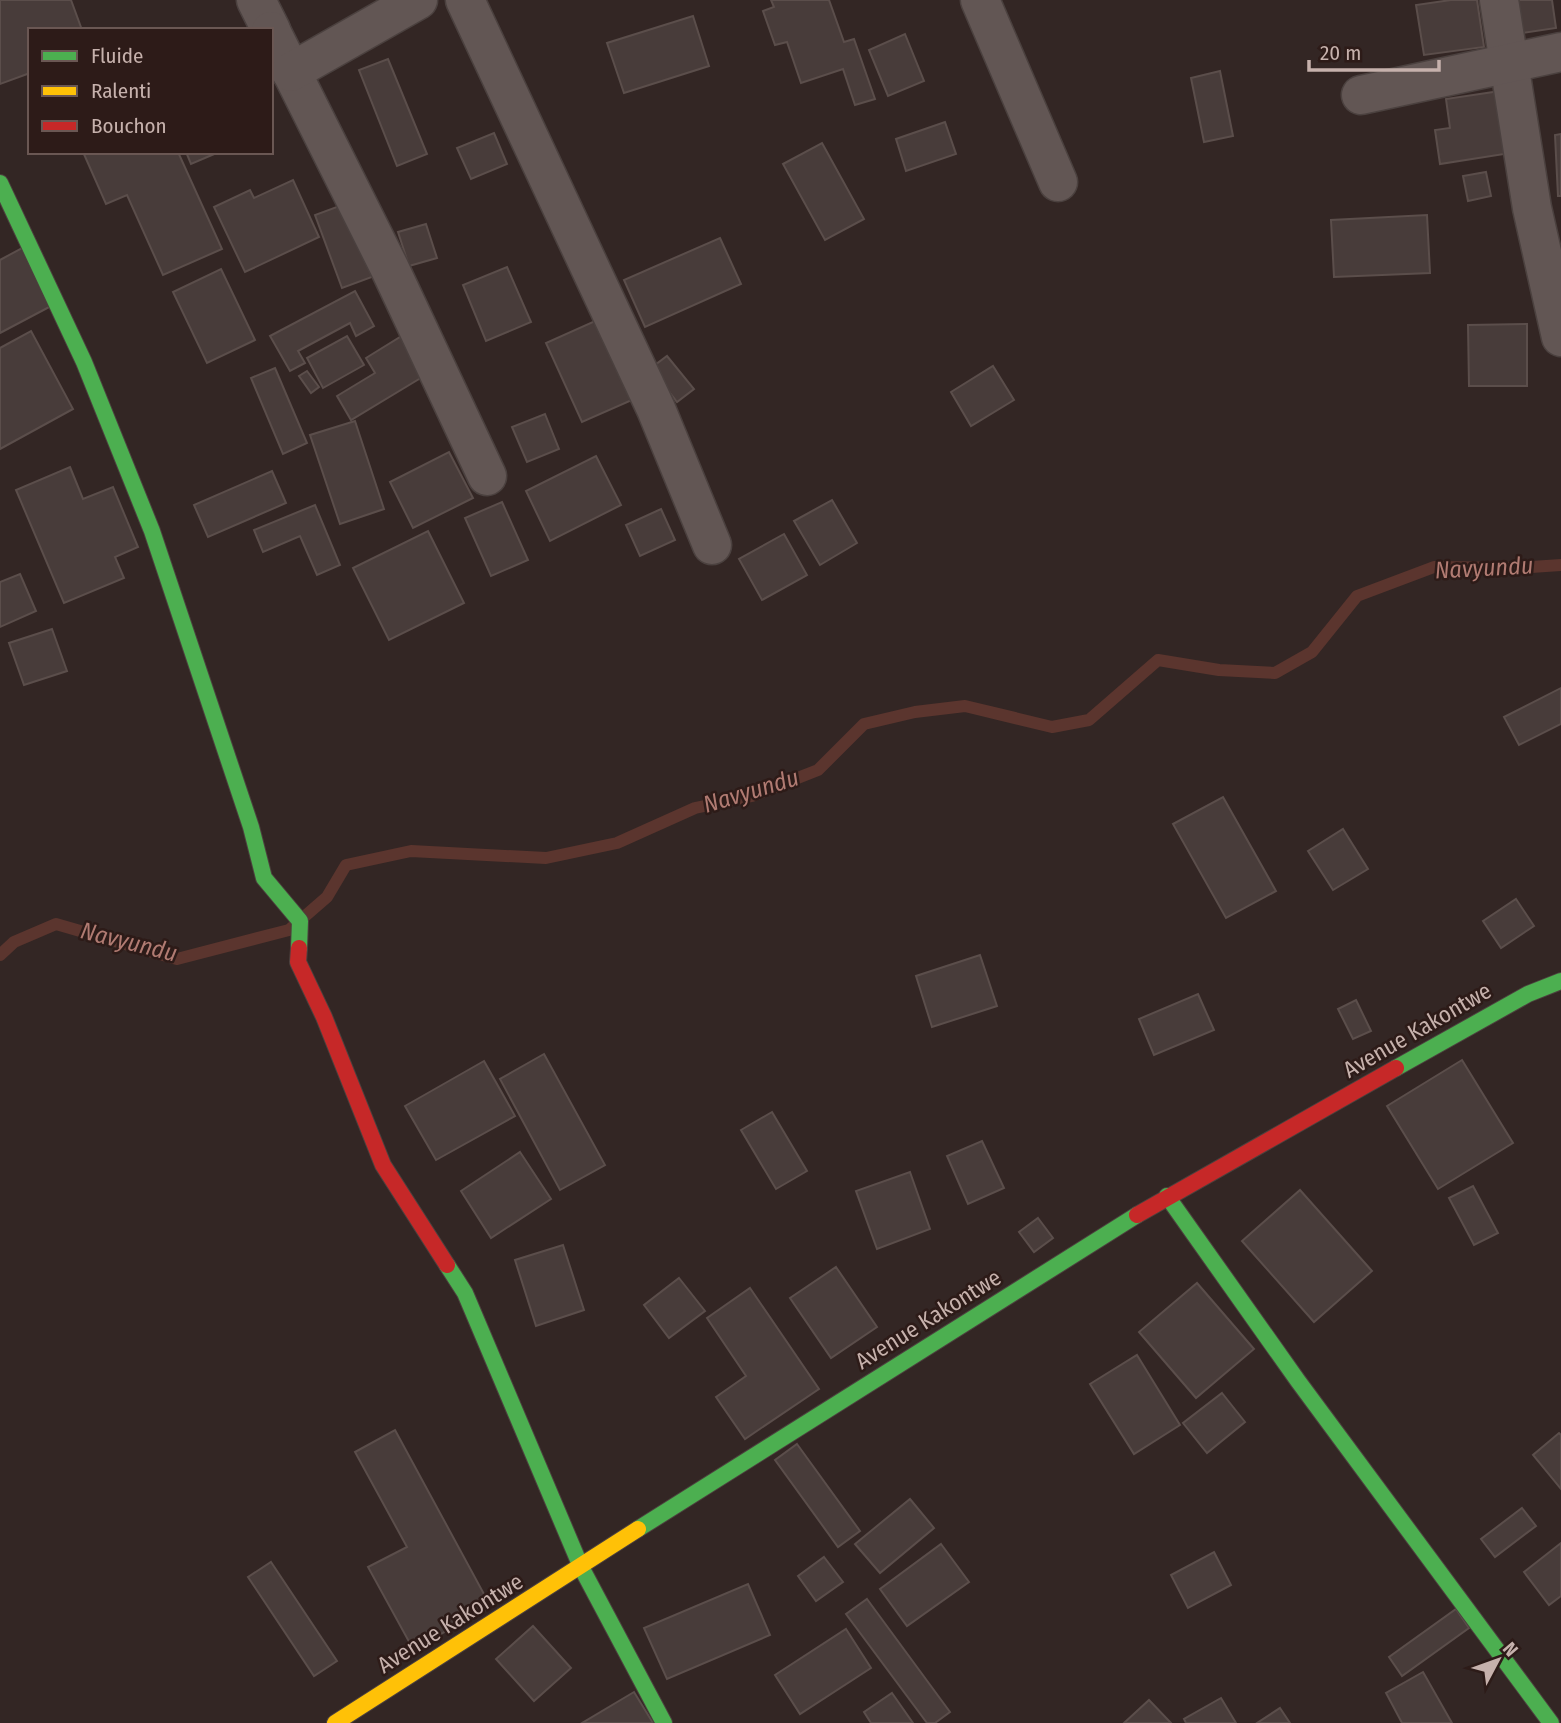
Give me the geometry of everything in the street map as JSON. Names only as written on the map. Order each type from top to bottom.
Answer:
[{"type":"street","points":[[256,0],[270,28]]},
{"type":"street","points":[[291,72],[418,0]]},
{"type":"street","points":[[465,0],[656,410],[712,545]]},
{"type":"street","points":[[979,0],[1058,182]]},
{"type":"street","points":[[1499,0],[1512,64],[1532,208],[1561,337]]},
{"type":"street","points":[[273,34],[385,258],[487,476]]},
{"type":"street","points":[[1361,95],[1561,52]]},
{"type":"street","points":[[0,183],[84,362],[152,530],[251,827],[264,878],[300,921],[298,962],[324,1017],[383,1165],[466,1293],[581,1567],[664,1723]]},
{"type":"street","name":"Avenue Kakontwe","points":[[335,1723],[1167,1196],[1528,994],[1561,981]]},
{"type":"street","points":[[1167,1196],[1297,1381],[1551,1723]]},
{"type":"building","points":[[0,0],[71,0],[81,28],[28,28],[28,74],[0,84]]},
{"type":"building","points":[[771,0],[829,0],[844,42],[854,39],[875,99],[855,105],[843,69],[801,83],[787,42],[775,45],[763,11],[774,7]]},
{"type":"building","points":[[1451,0],[1477,0],[1484,47],[1424,55],[1416,5]]},
{"type":"building","points":[[1511,0],[1552,0],[1556,28],[1515,34]]},
{"type":"building","points":[[693,16],[709,66],[624,93],[607,43]]},
{"type":"building","points":[[905,34],[924,81],[888,96],[869,50]]},
{"type":"building","points":[[388,59],[427,154],[397,166],[359,70]]},
{"type":"building","points":[[1220,71],[1233,136],[1204,142],[1191,78]]},
{"type":"building","points":[[1507,90],[1517,152],[1440,164],[1435,130],[1450,128],[1446,99]]},
{"type":"building","points":[[945,122],[956,154],[906,171],[896,139]]},
{"type":"building","points":[[494,133],[507,164],[471,179],[457,148]]},
{"type":"building","points":[[1561,134],[1561,196],[1558,196],[1555,135]]},
{"type":"building","points":[[822,143],[864,219],[825,240],[783,164]]},
{"type":"building","points":[[84,154],[179,154],[222,249],[163,275],[127,195],[106,204]]},
{"type":"building","points":[[187,154],[214,154],[191,164]]},
{"type":"building","points":[[1486,172],[1491,196],[1468,201],[1463,176]]},
{"type":"building","points":[[293,180],[319,237],[245,272],[214,207],[250,190],[254,198]]},
{"type":"building","points":[[353,201],[380,274],[342,288],[315,215]]},
{"type":"building","points":[[1427,215],[1430,273],[1334,277],[1331,220]]},
{"type":"building","points":[[426,224],[437,258],[409,266],[398,232]]},
{"type":"building","points":[[720,238],[741,284],[645,327],[624,280]]},
{"type":"building","points":[[22,248],[53,305],[0,333],[0,260]]},
{"type":"building","points":[[507,267],[531,322],[486,341],[463,285]]},
{"type":"building","points":[[221,269],[255,340],[207,363],[173,292]]},
{"type":"building","points":[[355,291],[374,326],[356,336],[350,323],[298,351],[305,363],[290,371],[270,336]]},
{"type":"building","points":[[604,317],[641,396],[582,422],[546,343]]},
{"type":"building","points":[[1527,324],[1527,386],[1469,386],[1468,325]]},
{"type":"building","points":[[31,331],[73,409],[0,449],[0,348]]},
{"type":"building","points":[[405,334],[429,373],[351,420],[337,396],[375,373],[366,358]]},
{"type":"building","points":[[347,336],[364,365],[323,388],[307,358]]},
{"type":"building","points":[[667,356],[694,389],[677,402],[651,368]]},
{"type":"building","points":[[993,366],[1014,400],[971,426],[951,392]]},
{"type":"building","points":[[275,368],[307,443],[283,454],[251,378]]},
{"type":"building","points":[[307,371],[319,387],[311,393],[299,376]]},
{"type":"building","points":[[545,414],[559,449],[527,462],[512,427]]},
{"type":"building","points":[[355,421],[384,509],[340,524],[310,435]]},
{"type":"building","points":[[449,452],[473,498],[413,528],[390,482]]},
{"type":"building","points":[[596,456],[621,505],[550,541],[526,491]]},
{"type":"building","points":[[70,467],[83,499],[113,487],[138,547],[115,557],[124,578],[64,603],[16,490]]},
{"type":"building","points":[[272,471],[286,503],[208,537],[194,505]]},
{"type":"building","points":[[832,500],[857,543],[820,565],[794,521]]},
{"type":"building","points":[[502,502],[528,560],[491,576],[465,518]]},
{"type":"building","points":[[315,505],[340,565],[317,575],[300,536],[263,552],[254,530]]},
{"type":"building","points":[[661,509],[675,540],[640,556],[626,525]]},
{"type":"building","points":[[428,531],[464,603],[389,640],[353,568]]},
{"type":"building","points":[[784,534],[807,575],[762,600],[739,559]]},
{"type":"building","points":[[20,574],[36,611],[0,627],[0,582]]},
{"type":"building","points":[[52,629],[67,671],[24,685],[9,643]]},
{"type":"building","points":[[1561,688],[1561,724],[1519,745],[1504,717]]},
{"type":"building","points":[[1223,797],[1276,891],[1226,918],[1173,824]]},
{"type":"building","points":[[1343,829],[1368,869],[1333,890],[1308,851]]},
{"type":"building","points":[[1516,899],[1534,926],[1501,948],[1483,921]]},
{"type":"building","points":[[980,955],[997,1006],[932,1027],[916,976]]},
{"type":"building","points":[[1198,994],[1214,1030],[1154,1055],[1139,1019]]},
{"type":"building","points":[[1356,1000],[1371,1031],[1353,1039],[1338,1009]]},
{"type":"building","points":[[544,1054],[605,1165],[560,1190],[500,1079]]},
{"type":"building","points":[[1462,1060],[1513,1143],[1438,1189],[1387,1106]]},
{"type":"building","points":[[484,1061],[515,1116],[436,1160],[405,1106]]},
{"type":"building","points":[[772,1112],[807,1171],[776,1189],[741,1130]]},
{"type":"building","points":[[982,1141],[1004,1188],[968,1204],[947,1156]]},
{"type":"building","points":[[520,1152],[551,1199],[491,1238],[461,1191]]},
{"type":"building","points":[[910,1172],[930,1229],[877,1249],[856,1191]]},
{"type":"building","points":[[1473,1186],[1498,1233],[1474,1245],[1449,1198]]},
{"type":"building","points":[[1300,1190],[1372,1271],[1314,1322],[1242,1241]]},
{"type":"building","points":[[1038,1218],[1053,1238],[1034,1252],[1019,1232]]},
{"type":"building","points":[[563,1245],[584,1310],[536,1326],[515,1260]]},
{"type":"building","points":[[836,1267],[877,1327],[831,1358],[790,1298]]},
{"type":"building","points":[[679,1278],[705,1311],[669,1338],[644,1305]]},
{"type":"building","points":[[1197,1283],[1254,1349],[1196,1398],[1139,1332]]},
{"type":"building","points":[[750,1288],[819,1389],[745,1439],[716,1397],[746,1376],[707,1318]]},
{"type":"building","points":[[1137,1355],[1180,1425],[1134,1454],[1090,1384]]},
{"type":"building","points":[[1222,1393],[1245,1422],[1207,1453],[1183,1423]]},
{"type":"building","points":[[395,1430],[491,1607],[413,1649],[368,1567],[407,1547],[355,1452]]},
{"type":"building","points":[[1559,1433],[1561,1435],[1561,1489],[1533,1455]]},
{"type":"building","points":[[797,1444],[860,1531],[838,1547],[775,1460]]},
{"type":"building","points":[[910,1499],[934,1528],[880,1573],[855,1544]]},
{"type":"building","points":[[1522,1508],[1536,1526],[1495,1557],[1481,1539]]},
{"type":"building","points":[[1561,1543],[1561,1596],[1549,1605],[1524,1572]]},
{"type":"building","points":[[941,1544],[969,1582],[907,1626],[880,1589]]},
{"type":"building","points":[[1214,1552],[1231,1585],[1188,1608],[1171,1575]]},
{"type":"building","points":[[824,1557],[843,1582],[816,1601],[798,1576]]},
{"type":"building","points":[[271,1562],[337,1661],[314,1676],[248,1577]]},
{"type":"building","points":[[748,1584],[770,1635],[667,1679],[644,1628]]},
{"type":"building","points":[[867,1599],[950,1712],[935,1723],[927,1723],[846,1614]]},
{"type":"building","points":[[1456,1609],[1469,1628],[1402,1676],[1389,1657]]},
{"type":"building","points":[[533,1626],[571,1668],[534,1701],[496,1659]]},
{"type":"building","points":[[846,1629],[871,1668],[800,1714],[775,1675]]},
{"type":"building","points":[[1423,1672],[1452,1723],[1402,1723],[1386,1693]]},
{"type":"building","points":[[634,1692],[653,1723],[582,1723]]},
{"type":"building","points":[[892,1693],[913,1723],[871,1723],[864,1712]]},
{"type":"building","points":[[1221,1698],[1236,1723],[1186,1723],[1184,1719]]},
{"type":"building","points":[[1149,1700],[1171,1723],[1124,1723]]},
{"type":"building","points":[[1280,1708],[1290,1723],[1257,1723]]},
{"type":"waterway","name":"Navyundu","points":[[0,955],[14,942],[56,924],[177,959],[289,930],[327,897],[346,865],[411,851],[546,858],[617,843],[695,808],[752,796],[818,770],[864,724],[915,712],[965,706],[1052,727],[1089,720],[1158,660],[1219,670],[1275,673],[1312,652],[1357,596],[1434,567],[1516,568],[1561,565]]},
{"type":"traffic: fast","points":[[0,183],[84,362],[152,531],[251,827],[264,878],[300,921],[299,948]]},
{"type":"traffic: fast","points":[[1396,1068],[1528,994],[1561,981]]},
{"type":"traffic: fast","points":[[1167,1196],[1298,1381],[1551,1723]]},
{"type":"traffic: fast","points":[[638,1529],[1137,1215]]},
{"type":"traffic: fast","points":[[447,1265],[465,1293],[581,1567],[664,1723]]},
{"type":"traffic: slow","points":[[335,1723],[638,1529]]},
{"type":"traffic: jam","points":[[299,948],[298,962],[324,1017],[383,1165],[447,1265]]},
{"type":"traffic: jam","points":[[1137,1215],[1396,1068]]}]
